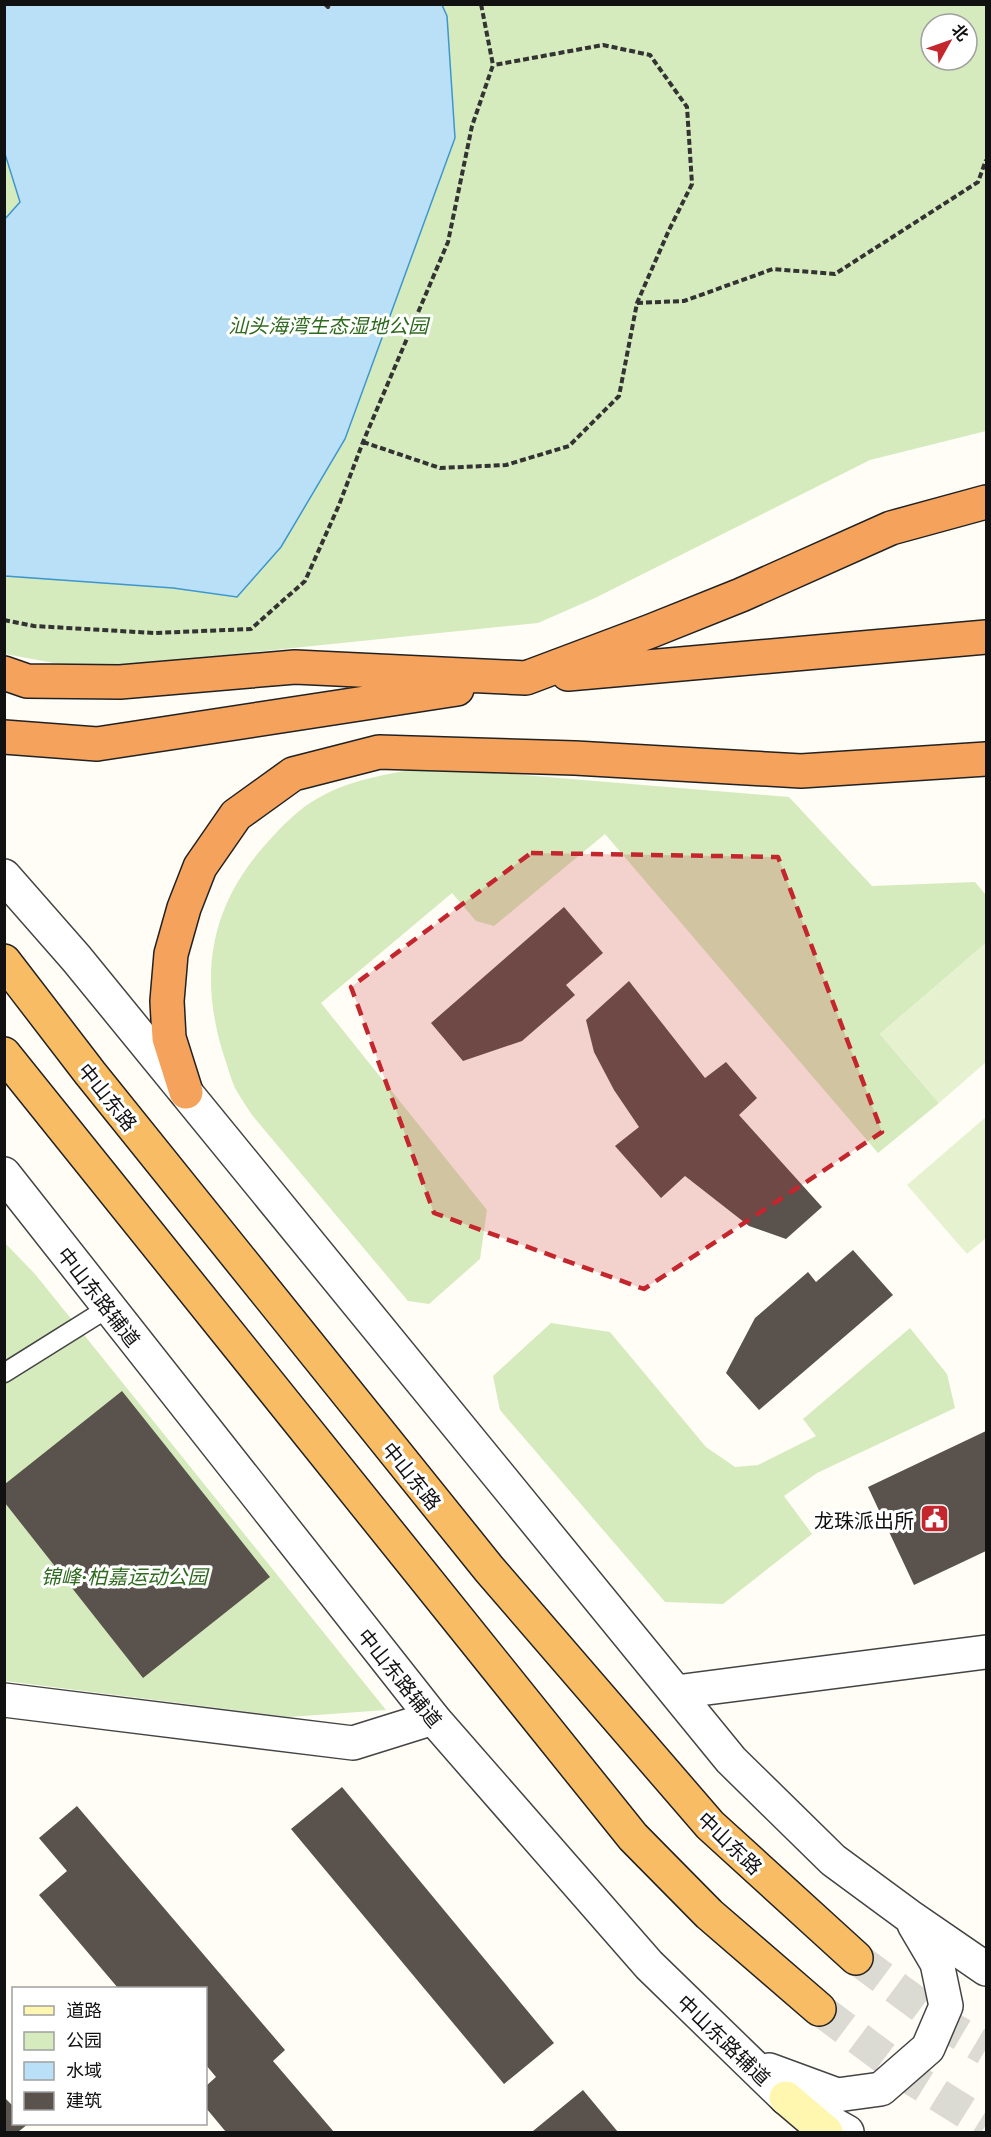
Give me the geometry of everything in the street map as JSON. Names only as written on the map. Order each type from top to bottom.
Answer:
[{"type":"highway","points":[[4,674],[27,681],[120,682],[295,666],[526,678],[741,595],[891,528],[987,502]]},
{"type":"highway","points":[[4,736],[97,744],[526,678],[987,638]]},
{"type":"highway","points":[[186,1092],[169,1038],[167,1000],[171,954],[184,908],[200,867],[236,815],[293,774],[379,752],[575,758],[801,771],[987,759]]},
{"type":"highway","name":"中山东路","points":[[4,961],[105,1091],[497,1578],[710,1826],[856,1958]]},
{"type":"highway","points":[[4,1054],[633,1837],[709,1914],[819,2009]]},
{"type":"main road","points":[[786,2098],[826,2133]]},
{"type":"street","points":[[4,876],[76,958],[731,1760],[833,1860],[909,1916],[987,1969]]},
{"type":"street","name":"中山东路辅道","points":[[4,1174],[433,1718],[649,1965],[786,2098],[848,2133]]},
{"type":"street","points":[[676,1692],[987,1652]]},
{"type":"street","points":[[4,1700],[353,1743],[433,1718]]},
{"type":"street","points":[[751,2063],[837,2095],[881,2089],[928,2048],[946,2006],[937,1963],[909,1916]]},
{"type":"lane","points":[[4,1373],[108,1308]]},
{"type":"path","points":[[325,4],[328,7],[330,4]]},
{"type":"path","points":[[4,620],[34,626],[154,633],[251,629],[305,581],[448,242],[472,126],[494,65],[481,4]]},
{"type":"path","points":[[363,441],[441,468],[506,465],[569,446],[619,396],[637,303],[692,184],[687,106],[650,55],[603,45],[494,65]]},
{"type":"path","points":[[637,303],[684,301],[773,269],[835,274],[978,182],[987,160]]},
{"type":"highlighted area","points":[[531,853],[778,857],[882,1132],[644,1289],[434,1213],[351,987]]},
{"type":"green space","name":"汕头海湾生态湿地公园","points":[[5,5],[986,5],[986,431],[870,460],[595,598],[538,623],[81,668],[5,654]]},
{"type":"green space","points":[[420,768],[789,797],[872,886],[975,882],[986,895],[986,943],[880,1034],[939,1103],[878,1153],[605,834],[494,926],[476,921],[452,893],[321,1003],[487,1210],[480,1259],[429,1304],[408,1301],[252,1115],[237,1091],[223,1053],[216,1024],[211,969],[214,943],[221,917],[232,893],[246,869],[284,825],[305,807],[332,791],[369,778]]},
{"type":"green space","points":[[986,943],[986,1062],[939,1103],[880,1034]]},
{"type":"green space","points":[[986,1117],[986,1238],[967,1254],[907,1185]]},
{"type":"green space","name":"锦峰·柏嘉运动公园","points":[[4,1242],[35,1274],[386,1710],[289,1717],[5,1681]]},
{"type":"green space","points":[[551,1323],[610,1332],[706,1447],[735,1467],[758,1465],[816,1436],[803,1419],[910,1328],[947,1374],[955,1408],[817,1473],[784,1496],[812,1534],[723,1604],[665,1602],[500,1410],[493,1376]]},
{"type":"water","points":[[5,5],[442,5],[447,16],[455,138],[345,439],[281,547],[237,597],[173,588],[5,576],[4,220],[20,202],[5,154]]},
{"type":"building","points":[[564,907],[603,953],[566,985],[575,995],[522,1041],[463,1061],[431,1023]]},
{"type":"building","points":[[629,981],[705,1078],[726,1062],[757,1098],[739,1115],[822,1207],[786,1239],[749,1226],[685,1176],[661,1198],[615,1146],[639,1127],[614,1090],[594,1052],[586,1020]]},
{"type":"building","points":[[853,1250],[893,1295],[759,1410],[726,1373],[755,1318],[808,1272],[816,1282]]},
{"type":"building","points":[[122,1391],[270,1577],[143,1678],[5,1503],[5,1484]]},
{"type":"building","name":"龙珠派出所","points":[[986,1431],[986,1551],[914,1585],[868,1487]]},
{"type":"building","points":[[342,1787],[554,2043],[504,2084],[291,1829]]},
{"type":"building","points":[[77,1806],[285,2050],[273,2061],[334,2132],[226,2132],[207,2109],[207,2085],[216,2077],[207,2066],[207,1987],[117,1987],[39,1895],[67,1871],[39,1838]]},
{"type":"building","points":[[583,2090],[618,2132],[533,2131]]},
{"type":"building","points":[[4,2097],[12,2105],[12,2125],[27,2125],[18,2132],[4,2132]]},
{"type":"tunnel","points":[[856,1958],[949,2027],[986,2049]]},
{"type":"tunnel","points":[[819,2009],[914,2080],[986,2125]]},
{"type":"place","name":"龙珠派出所","points":[[935,1519]]}]
